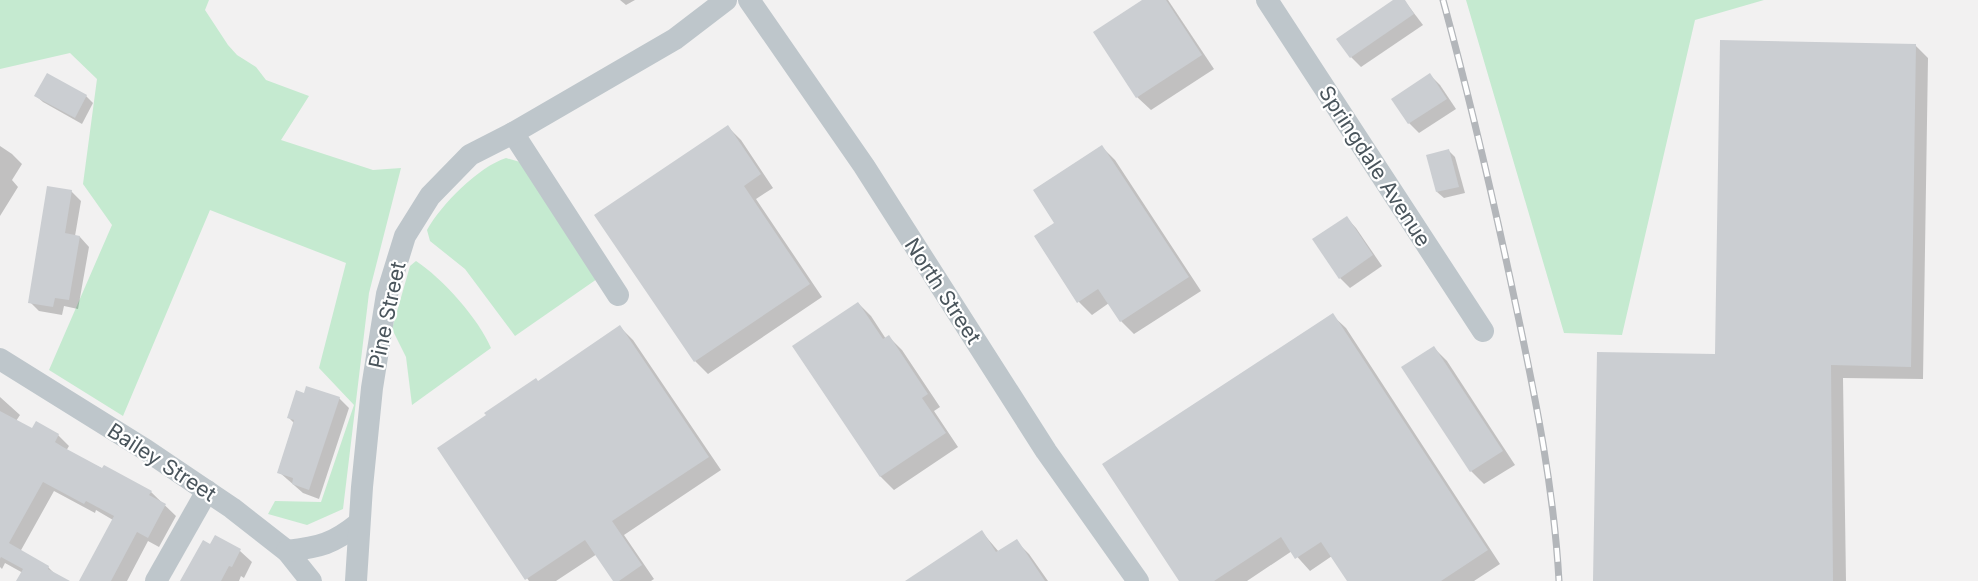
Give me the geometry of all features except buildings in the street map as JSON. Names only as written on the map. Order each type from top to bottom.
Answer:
[{"type":"street","name":"Pine Street","points":[[356,581],[359,523],[372,388],[385,306],[405,236],[430,196],[470,155],[513,133],[675,39],[726,0]]},
{"type":"street","name":"North Street","points":[[749,0],[864,166],[1046,451],[1137,581]]},
{"type":"street","name":"Springdale Avenue","points":[[1267,0],[1483,331]]},
{"type":"street","points":[[513,133],[618,295]]},
{"type":"street","name":"Bailey Street","points":[[0,359],[207,490],[287,550],[311,581]]},
{"type":"street","points":[[156,581],[207,490]]},
{"type":"street","points":[[287,550],[318,548],[344,536],[359,523]]},
{"type":"green space","points":[[0,0],[209,0],[205,10],[237,55],[256,67],[266,80],[309,96],[281,140],[373,170],[401,168],[369,293],[343,509],[307,525],[268,514],[275,501],[321,502],[354,405],[319,368],[346,263],[210,210],[123,416],[49,370],[112,225],[83,184],[97,79],[70,53],[0,69]]},
{"type":"green space","points":[[1466,0],[1764,0],[1695,20],[1622,335],[1564,333]]},
{"type":"green space","points":[[506,158],[520,162],[597,279],[515,336],[465,269],[430,241],[427,230],[441,209],[461,188],[484,170]]},
{"type":"green space","points":[[416,261],[459,300],[478,325],[491,348],[412,405],[406,357],[392,329],[410,266]]},
{"type":"railway","points":[[1443,0],[1491,194],[1531,378],[1549,479],[1559,581]]}]
